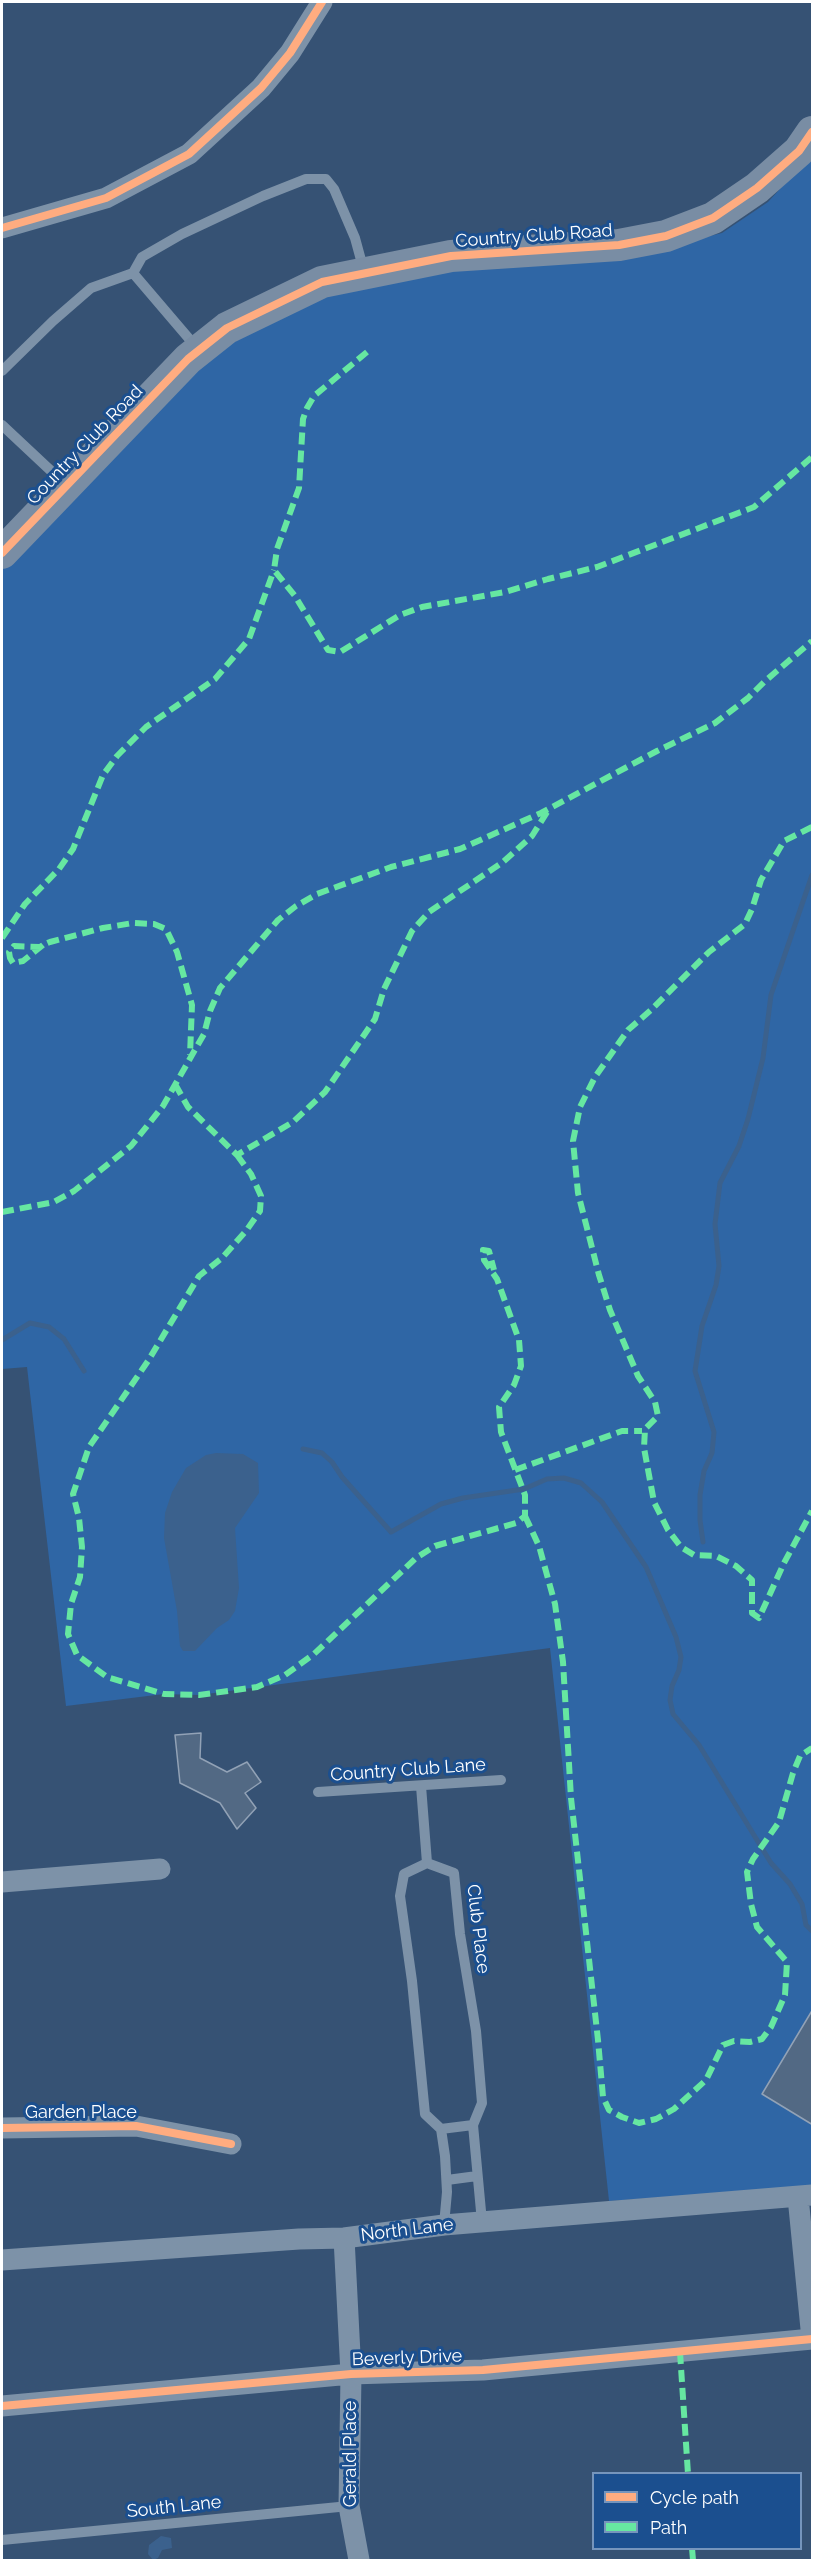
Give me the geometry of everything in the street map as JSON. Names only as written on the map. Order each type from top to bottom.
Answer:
[{"type":"street","points":[[2,228],[106,198],[189,154],[261,88],[290,53],[322,2]]},
{"type":"street","name":"Country Club Road","points":[[2,553],[200,351],[227,328],[322,282],[451,256],[619,245],[666,236],[713,218],[757,188],[799,151],[813,132]]},
{"type":"street","points":[[2,1882],[160,1869]]},
{"type":"street","name":"Garden Place","points":[[2,2128],[136,2126],[231,2144]]},
{"type":"street","points":[[805,2196],[812,2339]]},
{"type":"street","name":"North Lane","points":[[2,2260],[299,2239],[344,2238],[444,2225],[805,2196]]},
{"type":"street","name":"Gerald Place","points":[[344,2238],[351,2374],[349,2506],[359,2560]]},
{"type":"street","name":"Beverly Drive","points":[[2,2406],[351,2374],[483,2370],[812,2339]]},
{"type":"lane","points":[[2,371],[91,288],[133,273],[142,256],[182,234],[263,195],[306,179],[326,179],[334,189],[355,238],[364,274]]},
{"type":"lane","points":[[133,273],[200,351]]},
{"type":"lane","points":[[2,425],[67,485]]},
{"type":"lane","name":"Country Club Lane","points":[[318,1792],[501,1780]]},
{"type":"lane","points":[[421,1786],[427,1863],[404,1874],[400,1896],[412,1981],[425,2114],[441,2129],[447,2180],[444,2225]]},
{"type":"lane","name":"Club Place","points":[[427,1863],[454,1873],[460,1934],[476,2031],[482,2103],[473,2125],[482,2222]]},
{"type":"lane","points":[[441,2129],[473,2125]]},
{"type":"lane","points":[[447,2180],[477,2176]]},
{"type":"lane","name":"South Lane","points":[[2,2540],[349,2506]]},
{"type":"shaded area","points":[[812,154],[812,2187],[609,2201],[550,1648],[199,1695],[164,1694],[66,1706],[27,1367],[2,1369],[2,564],[194,365],[325,289],[451,263],[623,258],[722,233],[768,202]]},
{"type":"shaded area","points":[[243,1454],[258,1463],[259,1493],[235,1528],[239,1588],[235,1611],[229,1620],[217,1628],[195,1651],[183,1651],[180,1646],[177,1611],[164,1538],[165,1513],[172,1492],[186,1468],[206,1455]]},
{"type":"shaded area","points":[[161,2536],[171,2538],[172,2548],[162,2550],[158,2558],[153,2560],[148,2554],[149,2545]]},
{"type":"building","points":[[201,1733],[200,1758],[227,1772],[247,1762],[261,1782],[245,1793],[256,1808],[237,1829],[220,1803],[180,1783],[175,1735]]},
{"type":"building","points":[[813,2009],[813,2125],[762,2094]]},
{"type":"waterway","points":[[703,1542],[700,1495],[704,1471],[712,1453],[714,1432],[695,1371],[702,1326],[716,1285],[719,1266],[715,1224],[720,1183],[739,1146],[748,1119],[763,1058],[771,995],[812,875]]},
{"type":"waterway","points":[[2,1340],[30,1323],[49,1327],[64,1339],[84,1371]]},
{"type":"waterway","points":[[303,1449],[322,1453],[332,1462],[342,1477],[391,1532],[441,1504],[463,1498],[524,1489],[547,1479],[564,1478],[581,1483],[602,1502],[646,1567],[676,1637],[681,1657],[670,1700],[673,1714],[699,1745],[771,1863],[790,1884],[802,1904],[806,1925],[812,1931]]},
{"type":"marked path","points":[[367,352],[314,396],[307,408],[303,419],[299,488],[277,549],[274,570],[295,596],[328,650],[340,652],[400,615],[422,607],[505,592],[597,567],[754,507],[812,457]]},
{"type":"marked path","points":[[2,938],[25,904],[59,869],[73,849],[103,775],[117,756],[146,727],[215,679],[249,639],[274,570]]},
{"type":"marked path","points":[[2,1212],[54,1202],[74,1191],[131,1146],[163,1106],[204,1034],[210,1011],[220,988],[278,920],[296,906],[317,894],[391,867],[460,849],[541,813],[715,723],[748,698],[812,641]]},
{"type":"marked path","points":[[175,1084],[188,1107],[237,1155],[293,1122],[325,1092],[375,1019],[384,989],[412,931],[429,912],[503,862],[532,836],[549,809]]},
{"type":"marked path","points":[[812,827],[784,841],[761,880],[745,924],[709,952],[628,1030],[595,1077],[580,1107],[573,1141],[578,1193],[599,1275],[610,1310],[638,1376],[655,1402],[658,1416],[645,1429],[644,1448],[654,1502],[668,1530],[681,1547],[694,1555],[716,1556],[736,1566],[752,1580],[752,1613],[759,1618],[784,1563],[812,1511]]},
{"type":"marked path","points":[[43,945],[23,961],[13,963],[10,958],[9,952],[14,946],[40,947],[43,945],[50,942],[103,928],[133,923],[154,924],[166,929],[177,952],[192,1005],[190,1055]]},
{"type":"marked path","points":[[237,1155],[251,1174],[261,1196],[260,1211],[222,1258],[199,1276],[148,1361],[89,1447],[73,1494],[79,1518],[82,1547],[80,1577],[71,1604],[68,1634],[77,1655],[107,1677],[164,1694],[199,1695],[257,1687],[285,1675],[314,1654],[416,1558],[435,1546],[516,1523],[525,1516],[525,1495],[501,1432],[499,1407],[514,1385],[521,1366],[519,1340],[497,1279],[484,1260],[483,1250],[489,1251],[494,1270]]},
{"type":"marked path","points":[[515,1470],[622,1431],[642,1431]]},
{"type":"marked path","points":[[525,1516],[539,1546],[555,1604],[563,1662],[571,1798],[603,2097],[609,2110],[622,2117],[639,2123],[656,2119],[674,2109],[706,2080],[723,2045],[734,2041],[750,2042],[762,2039],[771,2027],[785,1995],[787,1962],[757,1927],[747,1872],[753,1859],[779,1822],[800,1756],[812,1748]]},
{"type":"marked path","points":[[680,2352],[688,2472]]},
{"type":"marked path","points":[[692,2550],[693,2560]]},
{"type":"cycle path","points":[[2,228],[106,198],[189,154],[261,88],[290,53],[322,2]]},
{"type":"cycle path","points":[[2,553],[188,359],[227,328],[322,282],[451,256],[619,245],[666,236],[713,218],[757,188],[799,151],[812,132]]},
{"type":"cycle path","points":[[2,2128],[136,2126],[231,2144]]},
{"type":"cycle path","points":[[2,2406],[351,2374],[483,2370],[812,2339]]}]
